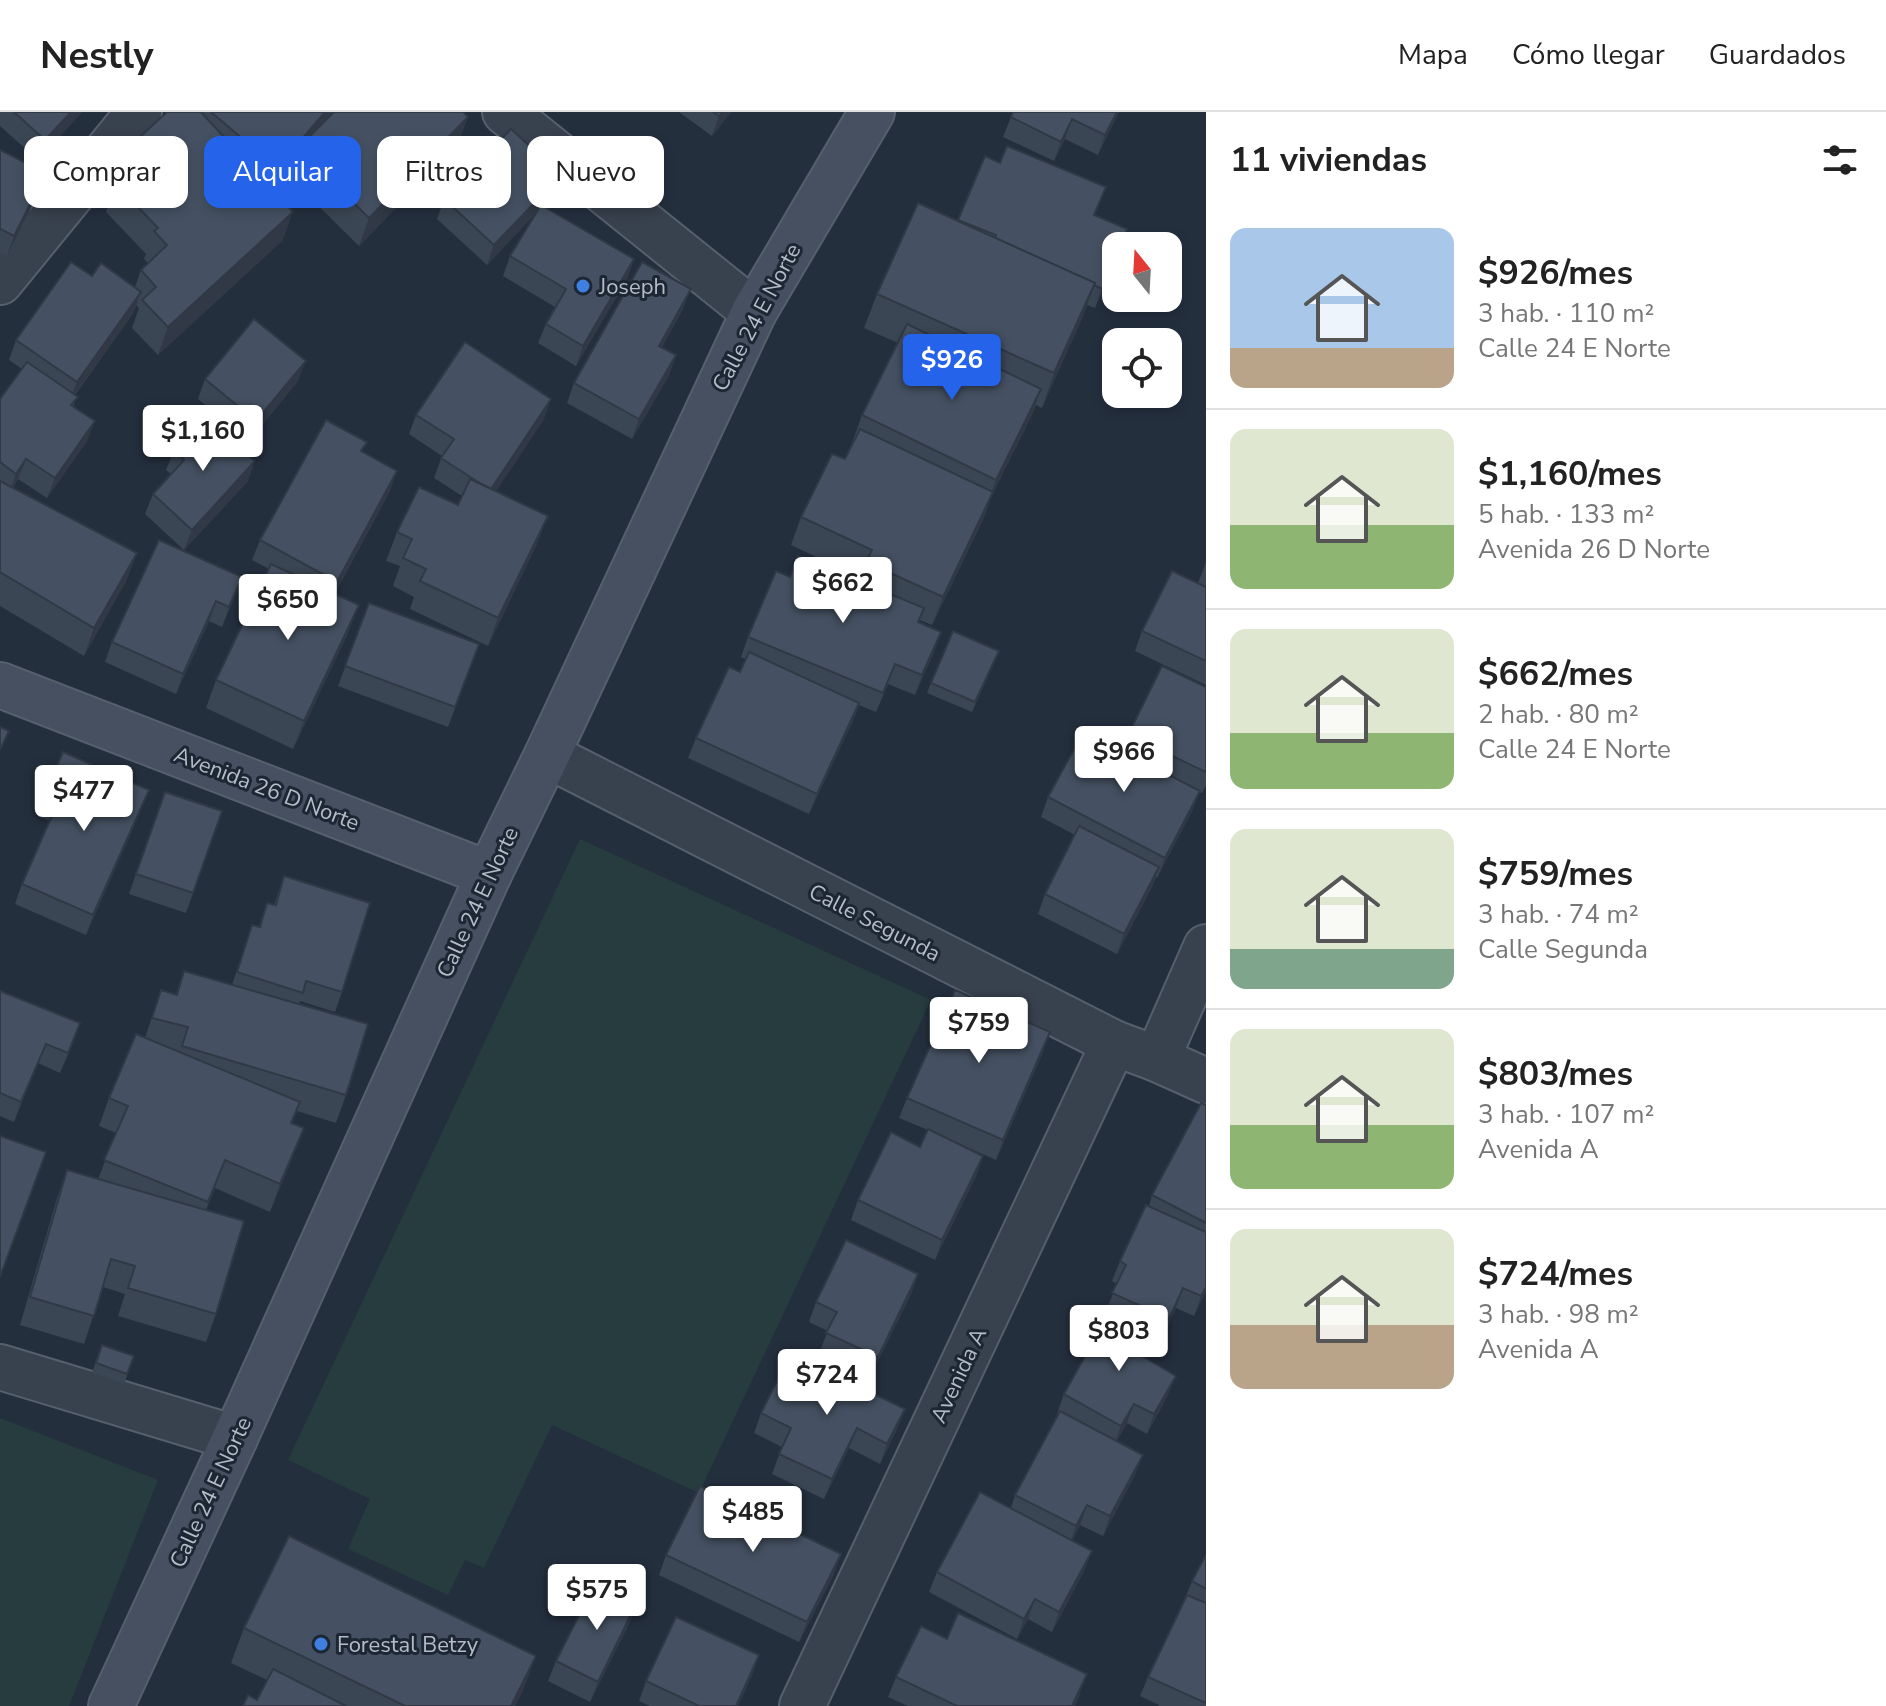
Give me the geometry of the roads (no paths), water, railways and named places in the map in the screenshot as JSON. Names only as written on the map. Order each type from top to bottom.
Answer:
[{"type":"main road","name":"Calle 24 E Norte","points":[[111,1706],[489,874],[754,312],[872,112]]},
{"type":"main road","name":"Avenida 26 D Norte","points":[[0,685],[489,874]]},
{"type":"street","points":[[0,282],[139,112]]},
{"type":"street","points":[[505,112],[754,312]]},
{"type":"street","name":"Calle Segunda","points":[[547,755],[1114,1043],[1206,1081]]},
{"type":"street","points":[[1157,1059],[1206,947]]},
{"type":"street","name":"Avenida A","points":[[802,1706],[1114,1043]]},
{"type":"street","points":[[0,1367],[235,1438]]},
{"type":"place","name":"Joseph","points":[[583,286]]},
{"type":"place","name":"Forestal Betzy","points":[[321,1644]]}]
